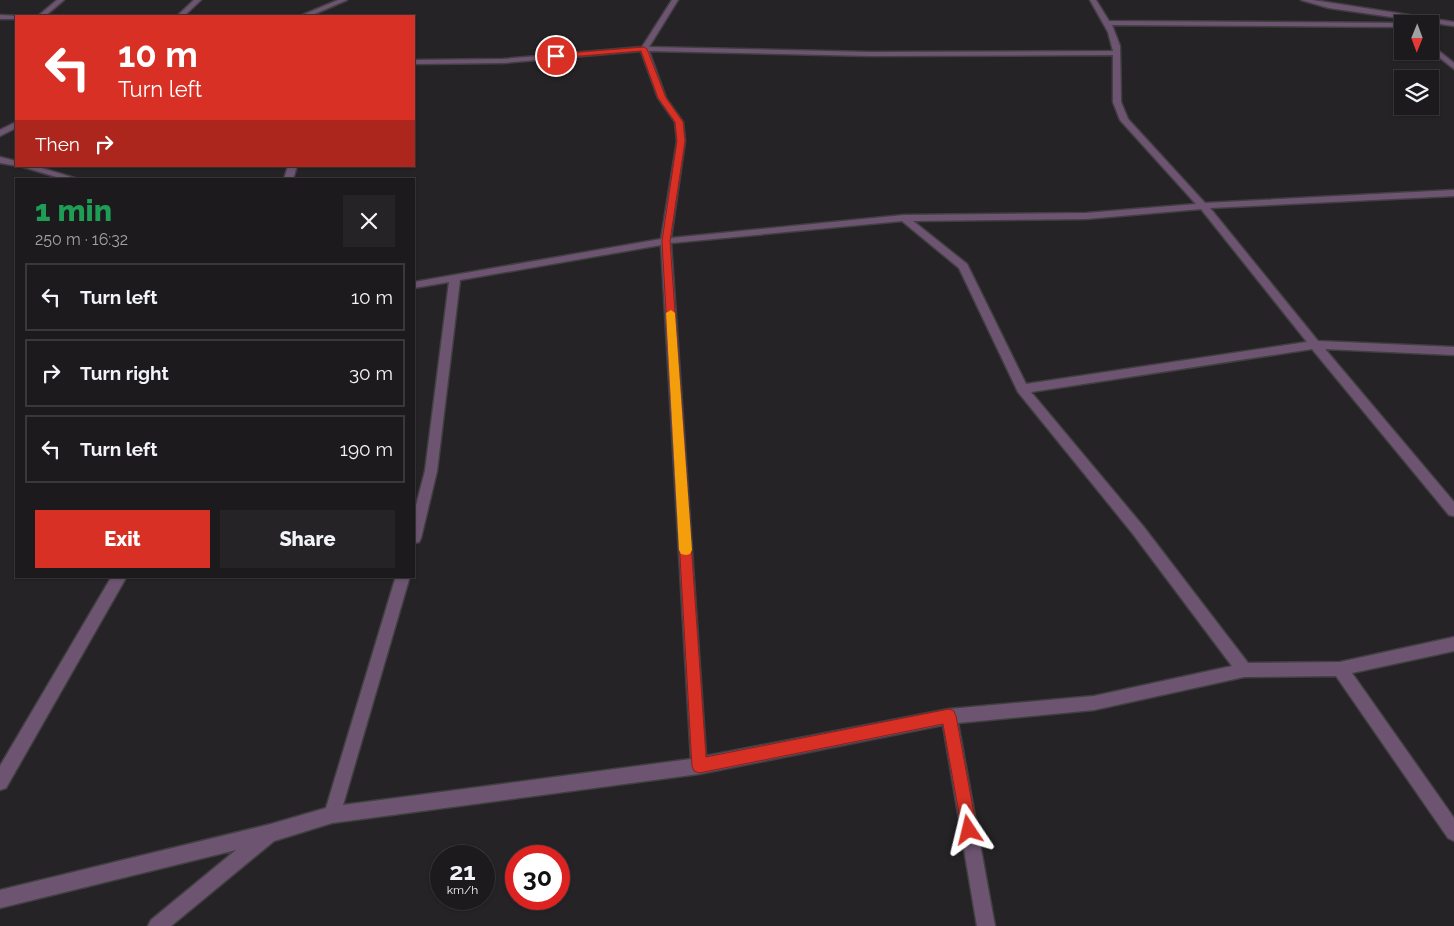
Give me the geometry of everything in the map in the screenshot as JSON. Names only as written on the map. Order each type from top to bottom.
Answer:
[{"type":"street","points":[[42,15],[61,0]]},
{"type":"street","points":[[181,15],[198,0]]},
{"type":"street","points":[[306,15],[344,0]]},
{"type":"street","points":[[644,49],[675,0]]},
{"type":"street","points":[[1093,0],[1107,23],[1116,46],[1117,102],[1124,120],[1203,206],[1314,345],[1454,511]]},
{"type":"street","points":[[1304,0],[1394,15]]},
{"type":"street","points":[[0,17],[15,17]]},
{"type":"street","points":[[1439,22],[1454,20]]},
{"type":"street","points":[[1439,22],[1454,24]]},
{"type":"street","points":[[1107,23],[1394,25]]},
{"type":"street","points":[[644,49],[662,98],[679,122],[681,141],[666,241],[699,766]]},
{"type":"street","points":[[415,62],[503,61],[644,49],[870,54],[1117,53]]},
{"type":"street","points":[[1439,54],[1454,67]]},
{"type":"street","points":[[0,133],[15,126]]},
{"type":"street","points":[[0,160],[15,164]]},
{"type":"street","points":[[28,167],[70,178]]},
{"type":"street","points":[[415,285],[666,241],[904,218],[1086,216],[1203,206],[1454,193]]},
{"type":"street","points":[[904,218],[963,266],[1022,389],[1138,530],[1244,670]]},
{"type":"street","points":[[415,534],[431,471],[455,278]]},
{"type":"street","points":[[1022,389],[1314,345],[1454,351]]},
{"type":"street","points":[[0,782],[119,578]]},
{"type":"street","points":[[332,815],[402,578]]},
{"type":"street","points":[[0,899],[270,833],[332,815],[699,766],[949,716],[1094,702],[1244,670],[1340,669],[1454,644]]},
{"type":"street","points":[[1340,669],[1454,832]]},
{"type":"street","points":[[949,716],[986,926]]},
{"type":"street","points":[[157,926],[270,833]]},
{"type":"slow traffic","points":[[671,313],[686,550]]},
{"type":"route","points":[[556,56],[644,49],[662,98],[679,122],[681,141],[666,241],[699,766],[949,716],[969,830]]}]
